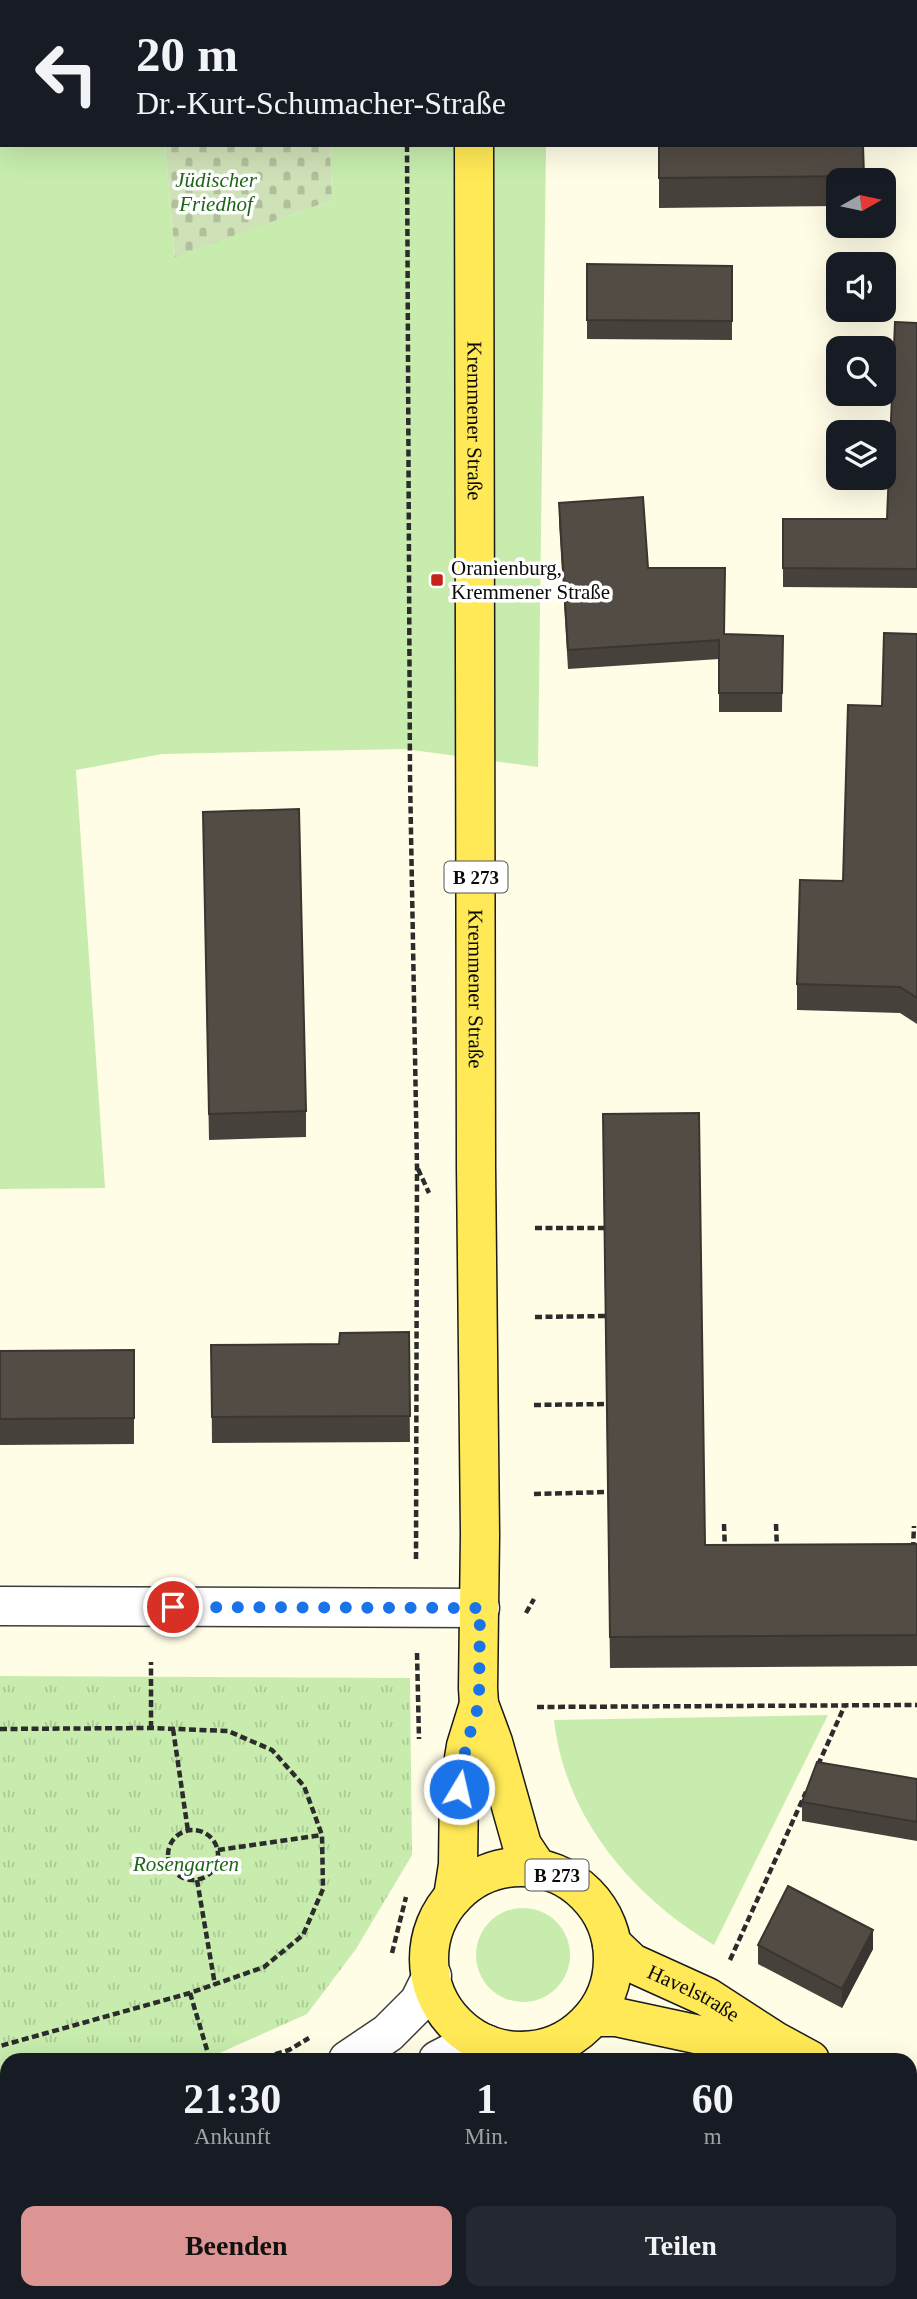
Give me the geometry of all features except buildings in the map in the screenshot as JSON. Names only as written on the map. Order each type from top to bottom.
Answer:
[{"type":"main road","name":"Kremmener Straße","points":[[453,1897],[458,1865],[460,1779],[466,1746],[479,1704],[474,147]]},
{"type":"main road","name":"Kremmener Straße","points":[[479,1704],[493,1742],[522,1844],[538,1869]]},
{"type":"main road","name":"B 273","points":[[517,2053],[486,2044],[460,2028],[441,2004],[430,1959],[435,1926],[453,1897],[478,1878],[507,1868],[538,1869],[564,1878],[587,1895],[603,1917],[612,1944],[612,1975],[605,1997],[593,2017],[569,2038],[532,2053]]},
{"type":"main road","name":"Havelstraße","points":[[612,1944],[632,1964],[707,1997],[797,2053]]},
{"type":"main road","name":"Havelstraße","points":[[593,2017],[616,2017],[700,2035],[775,2041]]},
{"type":"street","points":[[0,1606],[480,1608]]},
{"type":"street","points":[[358,2053],[387,2034],[419,2002],[432,1976]]},
{"type":"street","points":[[451,2053],[486,2044]]},
{"type":"path","points":[[407,147],[410,776],[417,1167],[416,1570]]},
{"type":"path","points":[[535,1228],[604,1228]]},
{"type":"path","points":[[535,1317],[605,1316]]},
{"type":"path","points":[[534,1405],[607,1404]]},
{"type":"path","points":[[534,1494],[608,1492]]},
{"type":"path","points":[[724,1524],[725,1563]]},
{"type":"path","points":[[776,1524],[777,1563]]},
{"type":"path","points":[[913,1550],[914,1526]]},
{"type":"path","points":[[151,1662],[151,1728]]},
{"type":"path","points":[[417,1665],[419,1748]]},
{"type":"path","points":[[537,1707],[917,1705]]},
{"type":"path","points":[[817,1767],[845,1706]]},
{"type":"path","points":[[0,1729],[151,1728],[228,1731],[272,1750],[304,1786],[322,1835],[323,1889],[303,1935],[264,1967],[190,1993],[0,2046]]},
{"type":"path","points":[[173,1729],[188,1831]]},
{"type":"path","points":[[728,1963],[806,1791]]},
{"type":"path","points":[[188,1831],[203,1832],[215,1843],[218,1850],[216,1866],[211,1873],[197,1880],[181,1877],[174,1871],[168,1856],[174,1840],[188,1831]]},
{"type":"path","points":[[218,1850],[322,1835]]},
{"type":"path","points":[[197,1880],[215,1985]]},
{"type":"path","points":[[390,1957],[407,1895]]},
{"type":"path","points":[[190,1993],[209,2053]]},
{"type":"path","points":[[279,2053],[289,2050]]},
{"type":"green space","points":[[0,147],[165,147],[175,256],[332,200],[330,147],[546,147],[538,767],[405,749],[162,754],[76,770],[105,1188],[0,1189]]},
{"type":"green space","name":"Jüdischer Friedhof","points":[[165,147],[330,147],[332,200],[175,257]]},
{"type":"green space","name":"Rosengarten","points":[[0,1676],[410,1678],[412,1855],[356,1949],[307,2014],[220,2053],[0,2053]]},
{"type":"green space","points":[[828,1715],[714,1945],[656,1903],[607,1851],[572,1790],[561,1756],[554,1720]]},
{"type":"green space","points":[[523,1908],[541,1912],[556,1922],[566,1937],[570,1955],[566,1973],[556,1988],[541,1998],[523,2002],[505,1998],[490,1988],[480,1973],[476,1955],[480,1937],[490,1922],[505,1912]]},
{"type":"place","name":"Oranienburg, Kremmener Straße","points":[[437,580]]},
{"type":"route","points":[[173,1607],[480,1608],[479,1704],[466,1746],[459,1789]]}]
